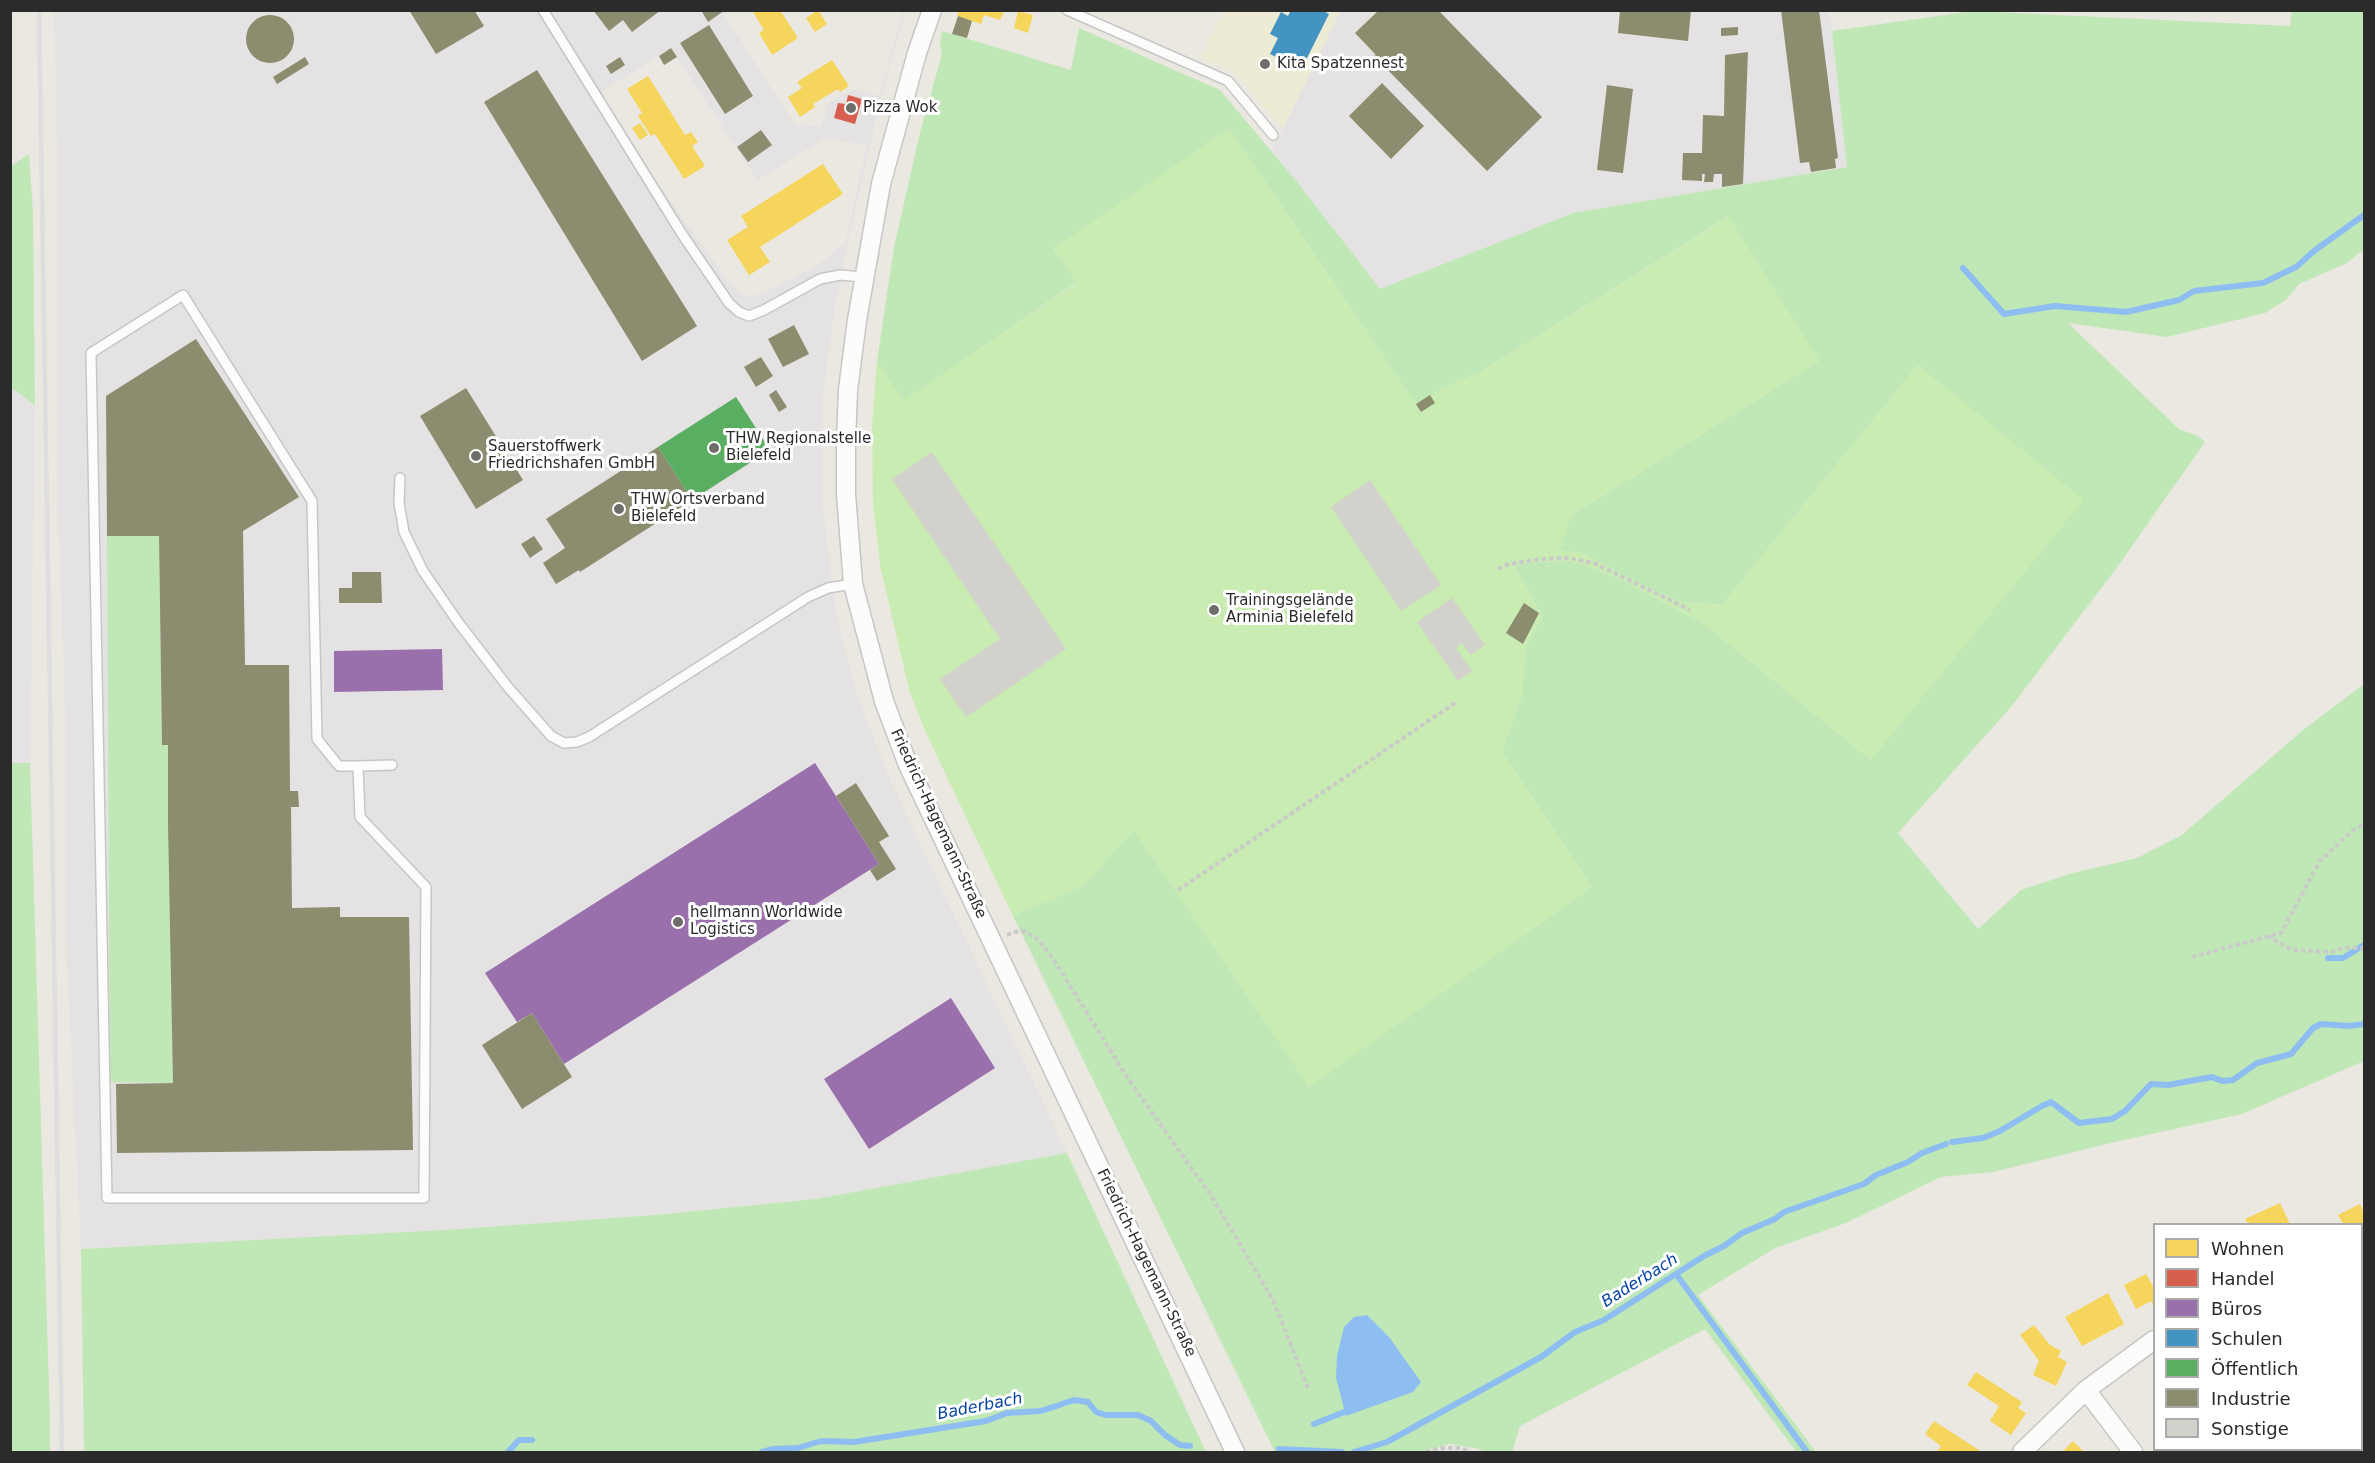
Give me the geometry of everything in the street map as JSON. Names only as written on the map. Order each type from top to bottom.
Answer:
[{"type":"street","name":"Friedrich-Hagemann-Straße","points":[[932,10],[917,53],[881,184],[862,277],[848,390],[846,443],[846,494],[853,584],[884,701],[904,754],[1235,1452]]},
{"type":"street","points":[[2022,1452],[2086,1390],[2153,1341]]},
{"type":"street","points":[[2086,1390],[2133,1452]]},
{"type":"lane","points":[[543,10],[682,234],[729,303],[739,312],[749,316],[764,310],[820,279],[840,275],[862,277]]},
{"type":"lane","points":[[1067,10],[1228,81],[1273,135]]},
{"type":"lane","points":[[358,766],[360,817],[426,887],[424,1198],[107,1198],[91,353],[183,295],[312,501],[317,739],[339,766],[392,765]]},
{"type":"lane","points":[[400,478],[399,503],[404,532],[423,572],[507,686],[551,736],[564,743],[578,742],[589,737],[808,597],[828,588],[853,584]]},
{"type":"path","points":[[1498,569],[1509,564],[1541,559],[1569,558],[1585,561],[1618,574],[1690,610]]},
{"type":"path","points":[[1178,890],[1458,701]]},
{"type":"path","points":[[2192,957],[2281,933],[2320,861],[2354,830],[2364,824]]},
{"type":"path","points":[[993,943],[1014,932],[1024,931],[1035,937],[1052,957],[1127,1077],[1218,1208],[1273,1300],[1308,1388]]},
{"type":"path","points":[[2267,936],[2292,950],[2332,952],[2344,948],[2364,948]]},
{"type":"path","points":[[1426,1452],[1441,1448],[1461,1448],[1470,1452]]},
{"type":"shaded area","points":[[1590,10],[1596,12],[1597,10],[1829,10],[1848,167],[1573,213],[1380,289],[1272,150],[1340,11]]},
{"type":"shaded area","points":[[54,11],[731,11],[724,15],[795,124],[822,127],[828,104],[854,89],[880,96],[903,11],[905,11],[881,98],[848,242],[835,307],[822,401],[822,502],[837,619],[856,692],[890,780],[1067,1153],[816,1199],[639,1216],[445,1230],[81,1249],[66,943],[65,711],[58,504],[57,145]],"holes":[[[671,48],[757,180],[824,139],[867,145],[846,241],[822,262],[766,292],[753,296],[745,295],[732,286],[658,183],[602,92]]]},
{"type":"shaded area","name":"Kita Spatzennest","points":[[1224,11],[1340,11],[1283,129],[1233,71],[1200,57]]},
{"type":"shaded area","points":[[11,387],[35,405],[30,763],[11,763]]},
{"type":"green space","points":[[1973,11],[2290,26],[2292,11],[2364,11],[2364,249],[2347,263],[2299,284],[2286,300],[2265,313],[2167,337],[2068,323],[2179,429],[2198,436],[2205,442],[2118,566],[2011,707],[1898,833],[1978,929],[2021,890],[2073,873],[2137,858],[2182,835],[2303,730],[2364,684],[2364,1061],[2242,1114],[1993,1172],[1941,1177],[1846,1223],[1775,1248],[1698,1295],[1816,1452],[1790,1452],[1795,1450],[1705,1329],[1520,1426],[1512,1452],[1485,1452],[1450,1444],[1421,1452],[1275,1452],[1013,916],[1082,886],[1134,830],[1309,1086],[1592,887],[1502,752],[1522,695],[1526,645],[1542,616],[1514,565],[1570,561],[1593,568],[1620,579],[1706,625],[1871,760],[1918,365],[1722,605],[1682,602],[1651,590],[1582,553],[1559,551],[1570,516],[1819,361],[1728,217],[1480,372],[1416,404],[1230,130],[1054,249],[1077,282],[903,402],[877,361],[894,247],[920,133],[942,54],[940,44],[942,31],[1071,70],[1079,28],[1220,90],[1298,183],[1380,289],[1573,213],[1847,167],[1832,31]]},
{"type":"green space","name":"Trainingsgelände Arminia Bielefeld","points":[[1230,130],[1416,404],[1480,372],[1729,217],[1819,361],[1570,516],[1560,551],[1582,553],[1651,590],[1682,602],[1722,605],[1918,365],[2084,500],[1871,760],[1706,625],[1620,579],[1593,568],[1570,561],[1514,565],[1542,616],[1526,645],[1522,695],[1502,752],[1592,887],[1309,1087],[1134,830],[1082,886],[1013,916],[927,735],[910,693],[881,570],[873,505],[872,424],[877,361],[903,401],[1077,283],[1054,248]]},
{"type":"green space","points":[[29,154],[33,212],[35,405],[10,387],[11,166]]},
{"type":"green space","points":[[107,536],[159,536],[162,745],[168,745],[173,1083],[110,1082]]},
{"type":"green space","points":[[11,763],[30,763],[50,1452],[11,1452]]},
{"type":"green space","points":[[1067,1153],[1206,1452],[84,1452],[81,1249],[445,1230],[655,1215],[816,1199]]},
{"type":"water","points":[[1367,1315],[1389,1337],[1421,1382],[1413,1392],[1346,1416],[1336,1378],[1337,1356],[1344,1327],[1354,1317]]},
{"type":"building: Wohnen","points":[[752,10],[780,10],[798,38],[772,55],[759,33],[764,30]]},
{"type":"building: Wohnen","points":[[818,10],[827,24],[815,32],[806,18]]},
{"type":"building: Wohnen","points":[[959,10],[1005,10],[1000,20],[984,15],[981,24],[957,16]]},
{"type":"building: Wohnen","points":[[1018,11],[1033,15],[1028,33],[1014,28]]},
{"type":"building: Wohnen","points":[[832,60],[849,86],[840,92],[838,89],[813,104],[815,107],[800,117],[788,97],[802,88],[797,82]]},
{"type":"building: Wohnen","points":[[648,76],[685,135],[691,132],[698,142],[692,146],[705,166],[684,179],[655,134],[651,136],[638,116],[642,113],[627,89]]},
{"type":"building: Wohnen","points":[[640,123],[648,135],[640,140],[632,128]]},
{"type":"building: Wohnen","points":[[823,164],[843,194],[760,247],[770,262],[749,275],[727,240],[748,227],[741,216]]},
{"type":"building: Wohnen","points":[[2280,1203],[2290,1223],[2247,1223],[2245,1219]]},
{"type":"building: Wohnen","points":[[2360,1204],[2364,1213],[2363,1241],[2363,1223],[2342,1223],[2338,1215]]},
{"type":"building: Wohnen","points":[[2146,1274],[2153,1286],[2153,1306],[2151,1301],[2136,1309],[2124,1285]]},
{"type":"building: Wohnen","points":[[2108,1293],[2124,1324],[2082,1346],[2065,1317]]},
{"type":"building: Wohnen","points":[[2034,1325],[2049,1344],[2061,1351],[2058,1357],[2067,1362],[2056,1386],[2033,1375],[2039,1361],[2020,1335]]},
{"type":"building: Wohnen","points":[[1976,1372],[2022,1402],[2018,1408],[2026,1413],[2011,1435],[1990,1421],[1999,1406],[1967,1385]]},
{"type":"building: Wohnen","points":[[2363,1414],[2364,1414],[2363,1450]]},
{"type":"building: Wohnen","points":[[1934,1421],[1982,1452],[1937,1452],[1941,1446],[1925,1434]]},
{"type":"building: Wohnen","points":[[2073,1441],[2084,1452],[2062,1452]]},
{"type":"building: Handel","points":[[848,95],[862,99],[855,124],[834,118],[838,103],[846,104]]},
{"type":"building: Büros","points":[[442,649],[443,690],[334,692],[334,651]]},
{"type":"building: Büros","name":"hellmann Worldwide Logistics","points":[[815,763],[879,864],[564,1064],[532,1013],[517,1022],[485,973]]},
{"type":"building: Büros","points":[[951,998],[995,1068],[869,1149],[824,1079]]},
{"type":"building: Schulen","points":[[1291,10],[1321,10],[1329,14],[1301,70],[1270,54],[1278,38],[1270,34],[1281,12],[1288,16]]},
{"type":"building: Öffentlich","name":"THW Regionalstelle Bielefeld","points":[[736,397],[770,450],[692,500],[658,447]]},
{"type":"building: Industrie","points":[[409,10],[474,10],[484,26],[436,54]]},
{"type":"building: Industrie","points":[[593,10],[661,10],[632,32],[623,20],[609,31]]},
{"type":"building: Industrie","points":[[701,10],[725,10],[708,22]]},
{"type":"building: Industrie","points":[[1379,10],[1438,10],[1542,117],[1487,171],[1374,56],[1376,55],[1355,33]]},
{"type":"building: Industrie","points":[[1620,10],[1691,10],[1688,41],[1618,33]]},
{"type":"building: Industrie","points":[[1781,10],[1819,10],[1838,158],[1835,159],[1836,168],[1811,172],[1809,162],[1800,163]]},
{"type":"building: Industrie","points":[[265,15],[275,15],[290,25],[294,39],[293,48],[284,59],[275,63],[265,63],[250,53],[246,44],[246,34],[256,19]]},
{"type":"building: Industrie","points":[[958,16],[972,21],[967,38],[952,34]]},
{"type":"building: Industrie","points":[[709,25],[753,96],[725,114],[680,43]]},
{"type":"building: Industrie","points":[[1738,27],[1738,35],[1721,36],[1721,28]]},
{"type":"building: Industrie","points":[[671,48],[677,57],[664,65],[659,56]]},
{"type":"building: Industrie","points":[[1748,52],[1743,184],[1722,187],[1722,174],[1714,174],[1713,182],[1704,182],[1705,174],[1702,174],[1702,181],[1682,180],[1683,153],[1702,153],[1703,115],[1724,116],[1725,55]]},
{"type":"building: Industrie","points":[[305,57],[309,64],[277,84],[273,77]]},
{"type":"building: Industrie","points":[[620,57],[625,65],[611,74],[606,66]]},
{"type":"building: Industrie","points":[[537,70],[697,326],[642,361],[484,102]]},
{"type":"building: Industrie","points":[[1382,83],[1424,126],[1391,159],[1349,116]]},
{"type":"building: Industrie","points":[[1607,85],[1633,89],[1623,173],[1597,170]]},
{"type":"building: Industrie","points":[[761,130],[772,145],[748,162],[737,147]]},
{"type":"building: Industrie","points":[[794,325],[809,354],[783,367],[768,339]]},
{"type":"building: Industrie","points":[[196,339],[299,497],[243,531],[245,665],[289,665],[290,791],[298,791],[299,807],[291,807],[292,908],[340,907],[340,917],[409,917],[413,1150],[117,1153],[116,1084],[173,1083],[168,745],[162,745],[159,536],[107,536],[106,396]]},
{"type":"building: Industrie","points":[[761,357],[773,376],[756,387],[744,367]]},
{"type":"building: Industrie","name":"Sauerstoffwerk Friedrichshafen GmbH","points":[[466,388],[523,480],[476,509],[420,416]]},
{"type":"building: Industrie","points":[[776,390],[787,407],[779,412],[769,395]]},
{"type":"building: Industrie","points":[[1430,395],[1435,403],[1421,412],[1416,404]]},
{"type":"building: Industrie","name":"THW Ortsverband Bielefeld","points":[[658,447],[692,500],[580,572],[579,570],[556,584],[543,563],[565,548],[546,519]]},
{"type":"building: Industrie","points":[[534,536],[543,549],[530,558],[521,544]]},
{"type":"building: Industrie","points":[[352,572],[381,572],[382,603],[339,603],[339,588],[352,588]]},
{"type":"building: Industrie","points":[[1524,603],[1539,613],[1523,644],[1506,633]]},
{"type":"building: Industrie","points":[[856,783],[889,836],[879,842],[896,869],[877,881],[870,870],[879,864],[836,796]]},
{"type":"building: Industrie","points":[[532,1013],[572,1077],[522,1109],[482,1045]]},
{"type":"building: Sonstige","points":[[932,452],[1066,649],[966,717],[940,679],[1000,639],[892,479]]},
{"type":"building: Sonstige","points":[[1370,480],[1441,585],[1401,611],[1331,507]]},
{"type":"building: Sonstige","points":[[1452,598],[1485,645],[1470,655],[1462,643],[1456,648],[1472,671],[1458,681],[1417,622]]},
{"type":"waterway","points":[[1963,268],[2004,314],[2055,306],[2126,312],[2179,300],[2194,291],[2263,283],[2296,267],[2364,215]]},
{"type":"waterway","points":[[2328,958],[2343,958],[2364,945]]},
{"type":"waterway","name":"Baderbach","points":[[1952,1142],[1983,1138],[2051,1102],[2079,1123],[2112,1119],[2125,1111],[2151,1084],[2168,1085],[2212,1077],[2222,1081],[2233,1080],[2257,1063],[2291,1054],[2313,1028],[2321,1024],[2349,1026],[2364,1024]]},
{"type":"waterway","name":"Baderbach","points":[[1354,1452],[1387,1442],[1541,1357],[1575,1332],[1604,1320],[1742,1233],[1775,1219],[1784,1212],[1864,1184],[1876,1175],[1946,1144]]},
{"type":"waterway","points":[[1676,1274],[1807,1452]]},
{"type":"waterway","name":"Baderbach","points":[[762,1452],[798,1448],[821,1441],[854,1442],[986,1421],[1007,1413],[1041,1411],[1074,1400],[1088,1402],[1096,1412],[1106,1415],[1138,1415],[1151,1421],[1165,1435],[1180,1445],[1190,1446]]},
{"type":"waterway","name":"Baderbach","points":[[1314,1424],[1352,1409]]},
{"type":"waterway","name":"Baderbach","points":[[508,1452],[519,1440],[532,1440]]},
{"type":"waterway","name":"Baderbach","points":[[1279,1449],[1342,1452]]},
{"type":"railway","points":[[39,10],[62,1452]]},
{"type":"place","name":"Kita Spatzennest","points":[[1265,64]]},
{"type":"place","name":"Pizza Wok","points":[[851,108]]},
{"type":"place","name":"THW Regionalstelle Bielefeld","points":[[714,448]]},
{"type":"place","name":"Sauerstoffwerk Friedrichshafen GmbH","points":[[476,456]]},
{"type":"place","name":"THW Ortsverband Bielefeld","points":[[619,509]]},
{"type":"place","name":"Trainingsgelände Arminia Bielefeld","points":[[1214,610]]},
{"type":"place","name":"hellmann Worldwide Logistics","points":[[678,922]]}]
